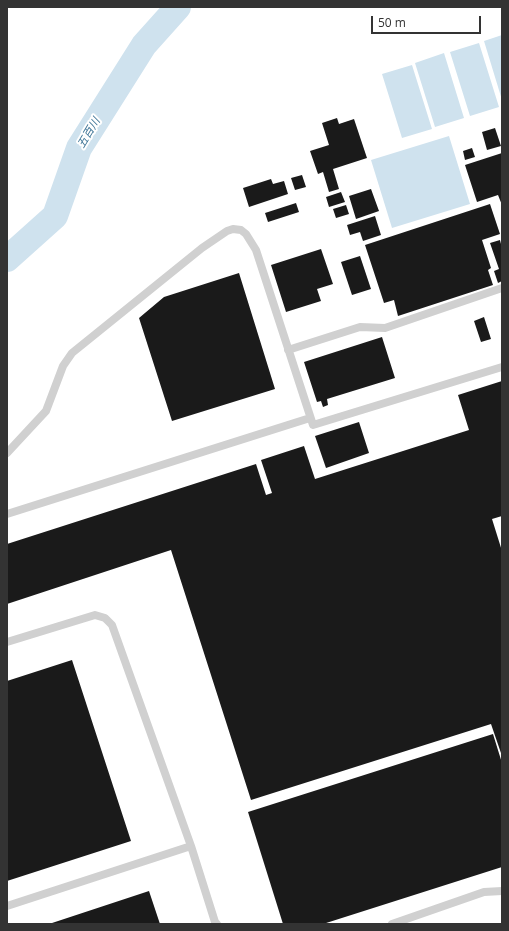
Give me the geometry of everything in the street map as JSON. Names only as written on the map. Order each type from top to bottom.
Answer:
[{"type":"lane","points":[[7,454],[46,411],[63,366],[72,353],[202,248],[227,231],[233,229],[241,230],[246,234],[256,250],[313,425],[502,367]]},
{"type":"lane","points":[[288,350],[360,327],[385,328],[502,288]]},
{"type":"lane","points":[[7,514],[310,418]]},
{"type":"lane","points":[[7,642],[95,615],[106,618],[112,625],[117,635],[191,846],[215,922],[217,924]]},
{"type":"lane","points":[[7,906],[191,846]]},
{"type":"lane","points":[[392,924],[484,892],[502,891]]},
{"type":"water","points":[[502,35],[502,100],[484,41]]},
{"type":"water","points":[[479,43],[499,107],[470,116],[450,52]]},
{"type":"water","points":[[444,53],[464,118],[435,127],[415,63]]},
{"type":"water","points":[[412,65],[432,129],[402,138],[382,74]]},
{"type":"water","points":[[449,136],[470,204],[392,228],[371,160]]},
{"type":"building","points":[[337,118],[339,124],[354,119],[367,158],[333,169],[339,189],[329,192],[323,172],[318,174],[310,151],[329,145],[322,123]]},
{"type":"building","points":[[495,128],[501,146],[487,150],[482,132]]},
{"type":"building","points":[[472,148],[475,157],[465,160],[463,151]]},
{"type":"building","points":[[502,153],[502,205],[498,195],[477,202],[465,165]]},
{"type":"building","points":[[302,175],[306,187],[295,190],[291,178]]},
{"type":"building","points":[[271,179],[273,184],[284,181],[288,194],[249,207],[243,188]]},
{"type":"building","points":[[371,189],[379,211],[356,219],[349,196]]},
{"type":"building","points":[[341,192],[345,202],[329,207],[326,197]]},
{"type":"building","points":[[296,203],[299,212],[268,222],[265,213]]},
{"type":"building","points":[[490,204],[500,234],[482,240],[491,268],[488,270],[493,285],[398,316],[394,300],[384,303],[365,245]]},
{"type":"building","points":[[346,205],[349,214],[336,218],[333,209]]},
{"type":"building","points":[[375,216],[381,235],[363,241],[360,232],[350,235],[347,225]]},
{"type":"building","points":[[500,240],[502,248],[502,281],[498,283],[494,271],[499,269],[490,243]]},
{"type":"building","points":[[321,249],[333,284],[317,289],[321,301],[286,312],[271,265]]},
{"type":"building","points":[[360,256],[371,289],[352,295],[341,262]]},
{"type":"building","points":[[239,273],[275,389],[172,421],[139,318],[164,297]]},
{"type":"building","points":[[484,317],[491,339],[481,342],[474,321]]},
{"type":"building","points":[[382,337],[395,378],[327,399],[328,405],[323,407],[321,401],[317,402],[304,362]]},
{"type":"building","points":[[502,381],[502,516],[492,519],[502,551],[502,756],[491,724],[251,800],[171,550],[7,604],[7,544],[256,464],[266,495],[272,493],[261,460],[304,446],[315,479],[469,430],[458,395]]},
{"type":"building","points":[[359,422],[369,453],[326,468],[315,436]]},
{"type":"building","points":[[72,660],[131,841],[7,881],[7,681]]},
{"type":"building","points":[[493,734],[502,763],[502,867],[323,924],[283,924],[248,812]]},
{"type":"building","points":[[149,891],[160,924],[49,924]]},
{"type":"waterway","name":"五百川","points":[[7,259],[55,216],[79,148],[144,45],[178,7]]}]
